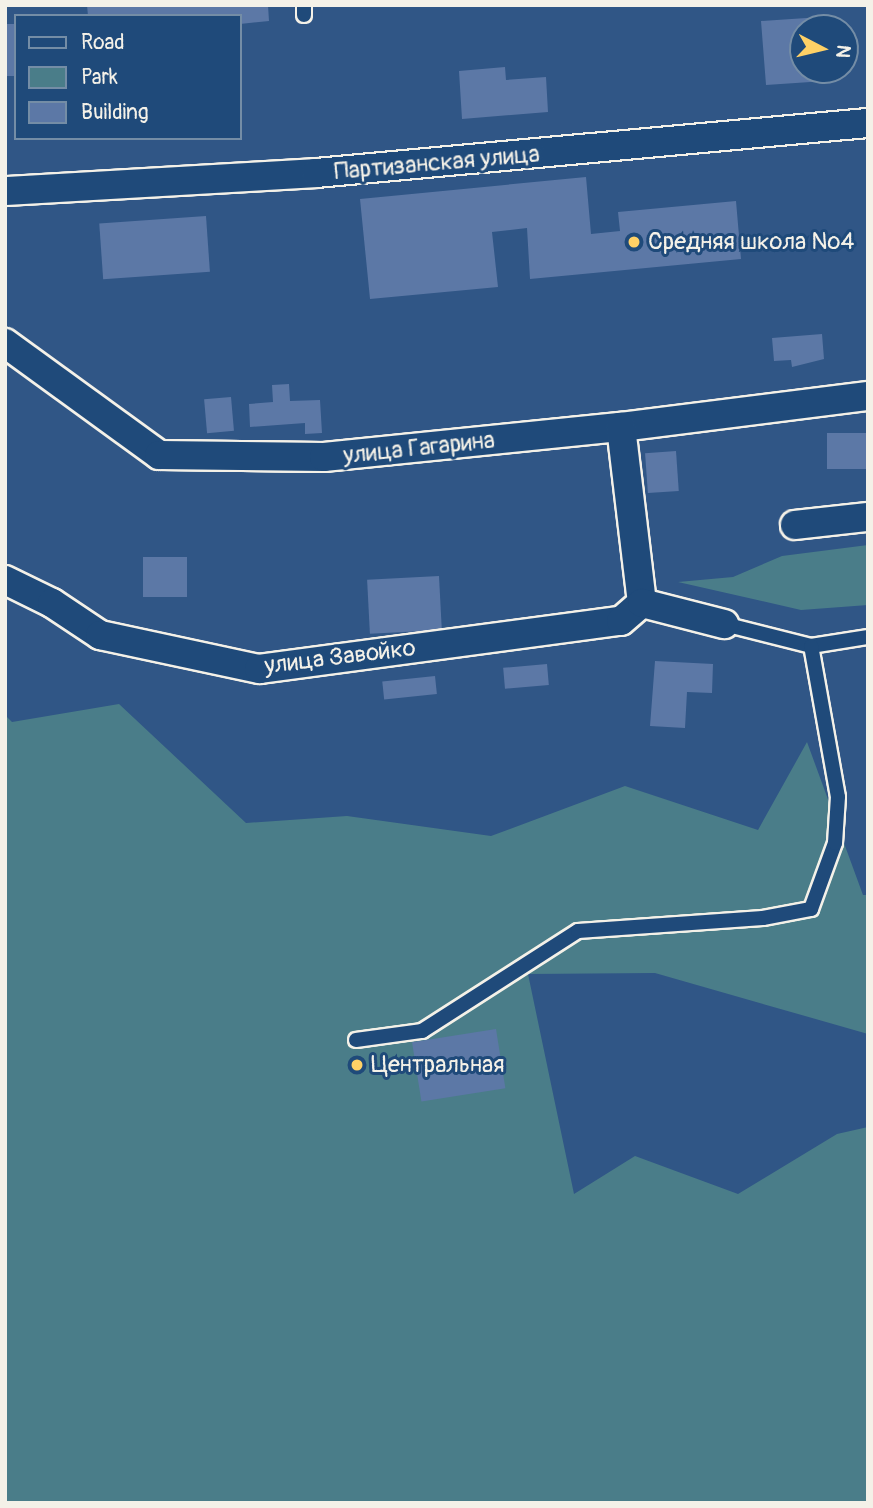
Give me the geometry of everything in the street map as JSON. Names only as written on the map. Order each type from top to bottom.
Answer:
[{"type":"street","name":"Партизанская улица","points":[[5,191],[316,173],[868,124]]},
{"type":"street","name":"улица Гагарина","points":[[5,343],[159,455],[324,457],[621,427],[868,396]]},
{"type":"street","points":[[621,427],[642,603],[724,624]]},
{"type":"street","points":[[795,525],[868,517]]},
{"type":"street","name":"улица Завойко","points":[[5,580],[52,603],[100,635],[259,669],[621,621],[642,603]]},
{"type":"lane","points":[[724,624],[811,646],[868,637]]},
{"type":"lane","points":[[356,1040],[422,1031],[578,931],[763,918],[811,909],[835,843],[838,797],[811,646]]},
{"type":"green space","points":[[868,545],[868,605],[801,610],[678,582],[733,577],[782,556]]},
{"type":"green space","points":[[119,704],[246,823],[347,816],[491,836],[625,786],[758,830],[807,742],[863,895],[868,895],[868,1034],[655,973],[528,974],[574,1194],[635,1156],[738,1194],[837,1134],[868,1127],[868,1503],[5,1503],[5,715],[12,722]]},
{"type":"building","points":[[87,5],[268,5],[269,21],[242,24],[242,14],[88,14]]},
{"type":"building","points":[[789,19],[789,83],[766,85],[761,21]]},
{"type":"building","points":[[5,24],[14,24],[14,76],[5,76]]},
{"type":"building","points":[[505,67],[506,80],[546,77],[548,112],[462,119],[459,71]]},
{"type":"building","name":"Средняя школа №4","points":[[586,177],[591,234],[620,231],[618,212],[736,201],[741,259],[530,279],[527,228],[492,232],[498,287],[370,299],[360,199]]},
{"type":"building","points":[[206,216],[210,272],[103,279],[99,223]]},
{"type":"building","points":[[822,334],[824,359],[792,367],[791,360],[774,361],[772,338]]},
{"type":"building","points":[[289,384],[290,401],[320,400],[322,433],[305,434],[305,423],[250,427],[249,404],[273,402],[272,385]]},
{"type":"building","points":[[231,397],[234,431],[207,433],[204,399]]},
{"type":"building","points":[[827,433],[868,433],[868,469],[827,469]]},
{"type":"building","points":[[676,451],[679,491],[648,493],[645,453]]},
{"type":"building","points":[[143,557],[187,557],[187,597],[143,597]]},
{"type":"building","points":[[439,576],[442,630],[370,634],[367,580]]},
{"type":"building","points":[[655,661],[713,664],[712,693],[687,692],[685,728],[650,726]]},
{"type":"building","points":[[547,664],[549,685],[505,689],[503,668]]},
{"type":"building","points":[[435,676],[437,694],[384,699],[382,682]]},
{"type":"building","points":[[496,1029],[505,1088],[421,1102],[412,1042]]},
{"type":"place","name":"Средняя школа №4","points":[[634,242]]},
{"type":"place","name":"Центральная","points":[[357,1065]]}]
